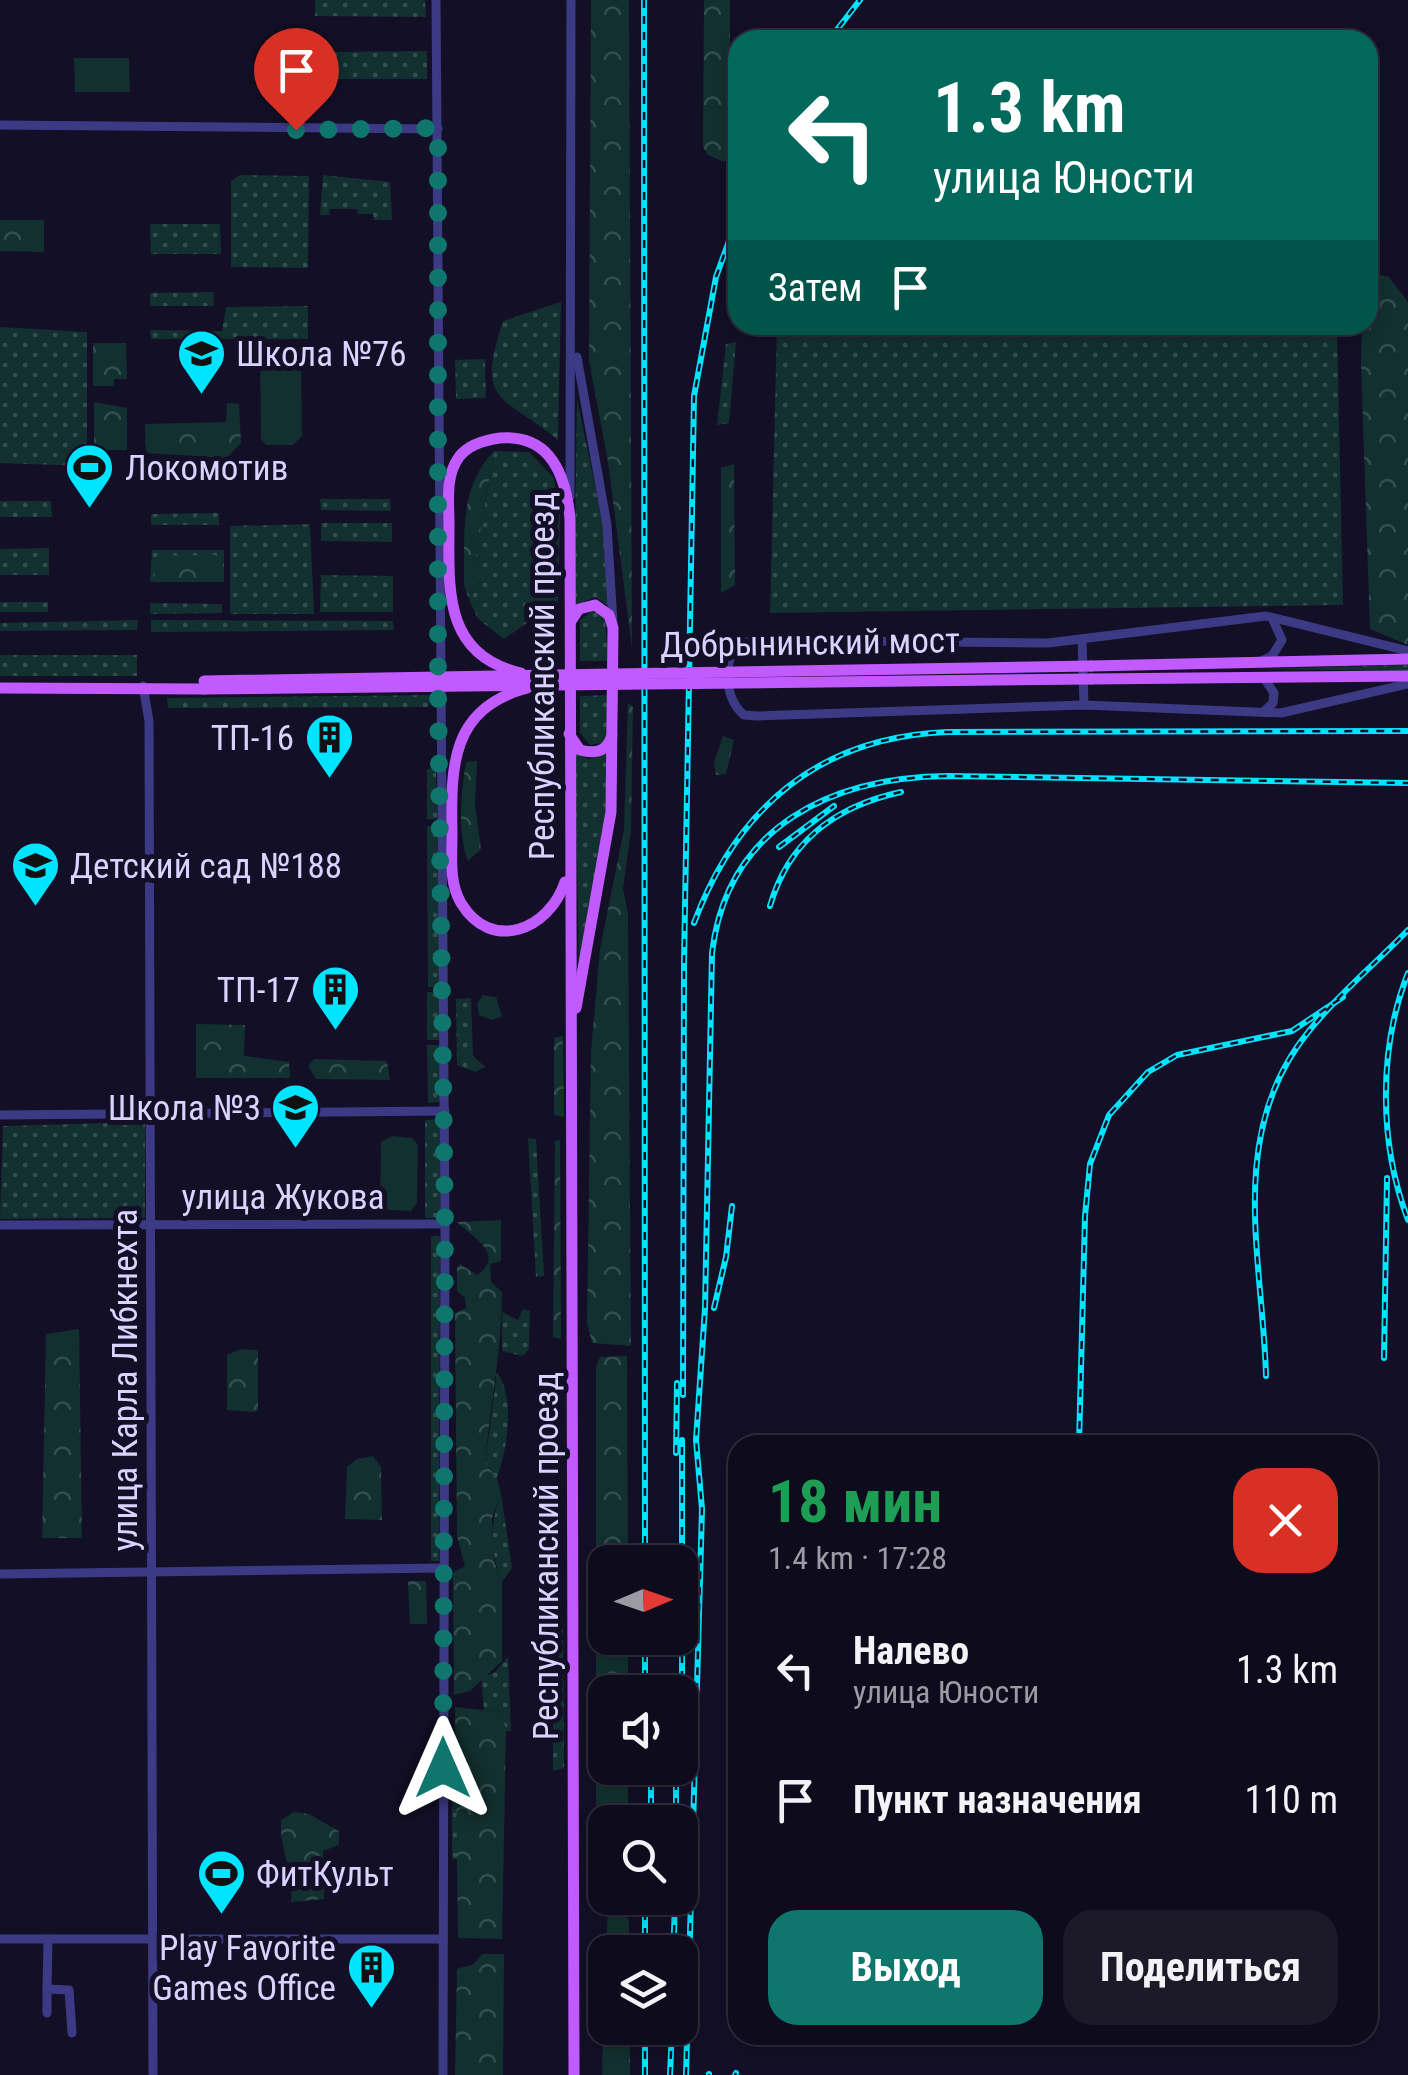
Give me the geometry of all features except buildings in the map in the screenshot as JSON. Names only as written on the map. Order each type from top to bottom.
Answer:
[{"type":"main road","points":[[530,681],[494,663],[466,638],[455,620],[450,602],[452,471],[466,450],[494,439],[522,439],[541,447],[555,462],[565,482],[570,518]]},
{"type":"main road","name":"Республиканский проезд","points":[[570,518],[574,2075]]},
{"type":"main road","points":[[570,626],[579,608],[594,606],[609,615],[613,628]]},
{"type":"main road","name":"Республиканский проезд","points":[[571,1037],[610,824],[613,628]]},
{"type":"main road","points":[[1091,672],[1260,662],[1408,659]]},
{"type":"main road","points":[[1091,672],[1408,676]]},
{"type":"main road","name":"Добрынинский мост","points":[[0,688],[1091,672]]},
{"type":"main road","points":[[530,681],[477,716],[457,746],[451,786],[452,872],[456,892],[469,914],[506,930],[534,924],[546,916],[562,891],[569,863]]},
{"type":"main road","points":[[569,734],[580,750],[597,753],[606,748],[614,727]]},
{"type":"street","points":[[436,0],[438,746],[445,1111],[443,2075]]},
{"type":"street","name":"Республиканский проезд","points":[[570,518],[571,0]]},
{"type":"street","points":[[0,125],[438,128]]},
{"type":"street","name":"Республиканский проезд","points":[[572,314],[579,380],[607,524],[613,628]]},
{"type":"street","points":[[1260,662],[1272,656],[1282,640],[1278,626],[1266,616]]},
{"type":"street","points":[[1408,651],[1266,616],[1082,639],[956,644],[916,638],[756,640],[738,644],[729,666],[734,704],[749,716],[1084,705],[1199,706],[1257,714],[1341,702],[1408,684]]},
{"type":"street","points":[[1082,639],[1084,705]]},
{"type":"street","points":[[1257,714],[1267,711],[1274,692],[1272,683],[1262,676]]},
{"type":"street","name":"улица Карла Либкнехта","points":[[143,686],[149,721],[153,1114],[153,2075]]},
{"type":"street","points":[[0,1116],[445,1111]]},
{"type":"street","name":"улица Жукова","points":[[0,1225],[445,1224]]},
{"type":"street","points":[[0,1574],[442,1568]]},
{"type":"street","points":[[0,1938],[444,1939]]},
{"type":"street","points":[[47,2013],[48,1939]]},
{"type":"street","points":[[48,1989],[70,1990],[72,2033]]},
{"type":"green space","points":[[315,0],[425,0],[426,17],[315,16]]},
{"type":"green space","points":[[591,0],[629,0],[632,648],[608,462],[589,361]]},
{"type":"green space","points":[[704,0],[730,0],[728,158],[724,162],[708,155],[703,147]]},
{"type":"green space","points":[[427,51],[427,79],[334,79],[321,74],[322,64],[332,52]]},
{"type":"green space","points":[[74,58],[129,58],[130,92],[75,92]]},
{"type":"green space","points":[[240,175],[309,176],[308,268],[231,267],[231,181]]},
{"type":"green space","points":[[323,175],[390,182],[392,220],[374,220],[373,214],[358,214],[357,209],[330,209],[329,215],[320,215]]},
{"type":"green space","points":[[0,220],[44,220],[44,252],[0,251]]},
{"type":"green space","points":[[150,224],[220,224],[221,254],[151,254]]},
{"type":"green space","points":[[1378,275],[1388,276],[1408,302],[1408,645],[1370,629],[1362,335],[1378,335]]},
{"type":"green space","points":[[213,292],[214,306],[150,306],[150,293]]},
{"type":"green space","points":[[561,302],[558,440],[499,395],[492,369],[503,321]]},
{"type":"green space","points":[[308,306],[308,339],[151,339],[150,330],[222,331],[226,307]]},
{"type":"green space","points":[[0,327],[87,332],[87,466],[0,463]]},
{"type":"green space","points":[[777,335],[1337,335],[1343,605],[770,613]]},
{"type":"green space","points":[[736,342],[729,423],[717,425],[726,344]]},
{"type":"green space","points":[[93,343],[126,343],[127,379],[114,379],[114,386],[93,386]]},
{"type":"green space","points":[[269,347],[296,348],[301,353],[302,436],[293,445],[266,445],[261,439],[260,357]]},
{"type":"green space","points":[[485,359],[486,398],[456,399],[455,360]]},
{"type":"green space","points":[[577,398],[603,525],[608,605],[595,597],[574,606]]},
{"type":"green space","points":[[94,402],[127,408],[127,450],[94,450]]},
{"type":"green space","points":[[227,403],[239,404],[241,443],[227,458],[146,453],[145,424],[226,422]]},
{"type":"green space","points":[[494,451],[529,452],[554,478],[560,515],[557,654],[543,648],[531,620],[504,639],[478,619],[468,597],[481,585],[476,556]]},
{"type":"green space","points":[[494,451],[476,556],[481,585],[468,597],[464,585],[464,531],[469,497],[482,466]]},
{"type":"green space","points":[[734,464],[735,585],[721,593],[721,468]]},
{"type":"green space","points":[[320,499],[390,499],[391,511],[321,510]]},
{"type":"green space","points":[[0,501],[51,501],[52,517],[0,517]]},
{"type":"green space","points":[[219,513],[219,525],[151,525],[151,514]]},
{"type":"green space","points":[[321,523],[392,523],[392,542],[321,541]]},
{"type":"green space","points":[[310,524],[314,614],[230,614],[230,526]]},
{"type":"green space","points":[[49,548],[49,575],[0,575],[0,549]]},
{"type":"green space","points":[[152,550],[224,550],[224,582],[150,582]]},
{"type":"green space","points":[[216,555],[220,579],[216,581],[154,578],[158,556]]},
{"type":"green space","points":[[321,575],[393,576],[393,612],[320,612]]},
{"type":"green space","points":[[0,602],[48,602],[48,612],[0,612]]},
{"type":"green space","points":[[150,603],[222,604],[222,613],[150,614]]},
{"type":"green space","points":[[592,611],[605,617],[608,661],[580,661],[580,620]]},
{"type":"green space","points":[[138,620],[137,630],[0,631],[0,623]]},
{"type":"green space","points":[[151,620],[393,621],[394,630],[151,632]]},
{"type":"green space","points":[[0,655],[137,655],[137,676],[0,676]]},
{"type":"green space","points":[[1408,665],[1408,671],[1255,669]]},
{"type":"green space","points":[[430,695],[429,707],[168,708],[167,698]]},
{"type":"green space","points":[[608,695],[608,730],[602,743],[590,745],[580,733],[580,696]]},
{"type":"green space","points":[[628,703],[633,707],[631,831],[623,888],[628,914],[631,1346],[592,1343],[587,1322],[591,1052],[600,949],[624,829]]},
{"type":"green space","points":[[723,736],[734,740],[726,774],[716,775],[714,762]]},
{"type":"green space","points":[[575,752],[589,759],[610,752],[605,834],[579,968]]},
{"type":"green space","points":[[477,761],[475,804],[481,849],[468,861],[461,825],[463,786],[466,762]]},
{"type":"green space","points":[[436,768],[437,819],[427,819],[427,769]]},
{"type":"green space","points":[[427,826],[437,826],[440,987],[428,987]]},
{"type":"green space","points":[[427,992],[440,992],[440,1040],[427,1040]]},
{"type":"green space","points":[[483,995],[496,997],[502,1016],[492,1020],[479,1015],[477,1003]]},
{"type":"green space","points":[[471,998],[473,1056],[485,1067],[475,1072],[457,1065],[456,999]]},
{"type":"green space","points":[[196,1024],[245,1025],[244,1056],[289,1062],[290,1078],[196,1078]]},
{"type":"green space","points":[[563,1036],[564,1117],[554,1115],[554,1038]]},
{"type":"green space","points":[[427,1045],[441,1045],[441,1102],[428,1103]]},
{"type":"green space","points":[[314,1059],[387,1061],[390,1080],[316,1079],[308,1066]]},
{"type":"green space","points":[[440,1119],[440,1218],[425,1218],[425,1120]]},
{"type":"green space","points":[[145,1122],[145,1218],[0,1219],[3,1126]]},
{"type":"green space","points":[[393,1136],[412,1138],[418,1145],[417,1203],[411,1211],[389,1210],[380,1203],[381,1142]]},
{"type":"green space","points":[[528,1138],[536,1139],[544,1276],[536,1277]]},
{"type":"green space","points":[[560,1140],[561,1339],[553,1337],[555,1141]]},
{"type":"green space","points":[[501,1220],[501,1261],[490,1264],[491,1282],[502,1292],[485,1463],[497,1478],[501,1494],[492,1518],[494,1561],[502,1582],[502,1661],[470,1691],[454,1695],[453,1573],[465,1566],[457,1536],[455,1313],[466,1308],[465,1298],[457,1291],[457,1267],[460,1264],[477,1275],[488,1260],[484,1246],[457,1222]]},
{"type":"green space","points":[[440,1236],[439,1561],[431,1561],[431,1237]]},
{"type":"green space","points":[[523,1309],[530,1311],[529,1349],[523,1356],[502,1351],[502,1312],[518,1320]]},
{"type":"green space","points":[[79,1329],[82,1538],[42,1538],[46,1334]]},
{"type":"green space","points":[[241,1349],[258,1350],[258,1410],[254,1412],[227,1410],[227,1355]]},
{"type":"green space","points":[[627,1356],[628,1545],[596,1545],[596,1367],[600,1357]]},
{"type":"green space","points":[[497,1372],[508,1410],[497,1478],[485,1463]]},
{"type":"green space","points":[[373,1456],[381,1467],[382,1520],[345,1519],[347,1467],[357,1459]]},
{"type":"green space","points":[[501,1494],[512,1568],[502,1582],[492,1538]]},
{"type":"green space","points":[[408,1581],[426,1581],[427,1624],[410,1624]]},
{"type":"green space","points":[[563,1620],[564,1768],[553,1771],[553,1624]]},
{"type":"green space","points":[[596,1655],[628,1655],[628,1675],[596,1675]]},
{"type":"green space","points":[[508,1657],[511,1731],[506,1731],[501,1712],[484,1710],[481,1678],[495,1672]]},
{"type":"green space","points":[[455,1707],[501,1712],[506,1731],[502,1939],[458,1938]]},
{"type":"green space","points":[[452,1747],[467,1747],[468,1860],[452,1859]]},
{"type":"green space","points":[[596,1785],[628,1785],[628,1805],[596,1805]]},
{"type":"green space","points":[[294,1812],[309,1814],[339,1831],[339,1845],[323,1851],[324,1899],[291,1902],[281,1820]]},
{"type":"green space","points":[[608,1915],[625,1915],[629,1935],[607,1935]]},
{"type":"green space","points":[[482,1954],[504,1954],[503,2075],[455,2075],[457,1969],[474,1964]]},
{"type":"green space","points":[[603,2045],[630,2045],[630,2075],[602,2075]]},
{"type":"railway","points":[[644,0],[645,1545]]},
{"type":"railway","points":[[837,30],[860,0]]},
{"type":"railway","points":[[683,1395],[684,963],[694,396],[716,277],[728,244]]},
{"type":"railway","points":[[694,923],[712,882],[759,813],[822,764],[860,748],[901,737],[947,732],[1408,731]]},
{"type":"railway","points":[[686,2075],[702,1509],[696,1440],[705,1308],[712,953],[722,909],[739,872],[763,841],[792,817],[826,799],[864,786],[905,779],[948,776],[1408,783]]},
{"type":"railway","points":[[770,906],[789,862],[818,830],[856,806],[901,792]]},
{"type":"railway","points":[[779,847],[834,806]]},
{"type":"railway","points":[[1266,1376],[1255,1207],[1263,1124],[1276,1085],[1297,1047],[1336,1001],[1408,930]]},
{"type":"railway","points":[[1408,973],[1391,1033],[1386,1096],[1392,1160],[1408,1220]]},
{"type":"railway","points":[[1079,1435],[1085,1216],[1090,1164],[1109,1115],[1148,1072],[1177,1055],[1292,1031],[1343,997]]},
{"type":"railway","points":[[1384,1358],[1387,1178]]},
{"type":"railway","points":[[714,1308],[732,1206]]},
{"type":"railway","points":[[676,1453],[677,1383]]},
{"type":"railway","points":[[682,1440],[682,1675]]},
{"type":"railway","points":[[645,1655],[645,1675]]},
{"type":"railway","points":[[651,1785],[651,1805]]},
{"type":"railway","points":[[676,1785],[676,1805]]},
{"type":"railway","points":[[645,1915],[645,1935]]},
{"type":"railway","points":[[674,1933],[675,1915]]},
{"type":"railway","points":[[645,2045],[645,2075]]},
{"type":"railway","points":[[670,2075],[671,2045]]},
{"type":"place","name":"Школа №76","points":[[201,396]]},
{"type":"place","name":"Локомотив","points":[[90,510]]},
{"type":"place","name":"ТП-16","points":[[329,780]]},
{"type":"place","name":"Детский сад №188","points":[[35,908]]},
{"type":"place","name":"ТП-17","points":[[335,1032]]},
{"type":"place","name":"Школа №3","points":[[296,1150]]},
{"type":"place","name":"ФитКульт","points":[[221,1916]]},
{"type":"place","name":"Play Favorite Games Office","points":[[371,2010]]},
{"type":"route","points":[[296,130],[438,128],[438,690],[445,1111],[443,1768]]}]
